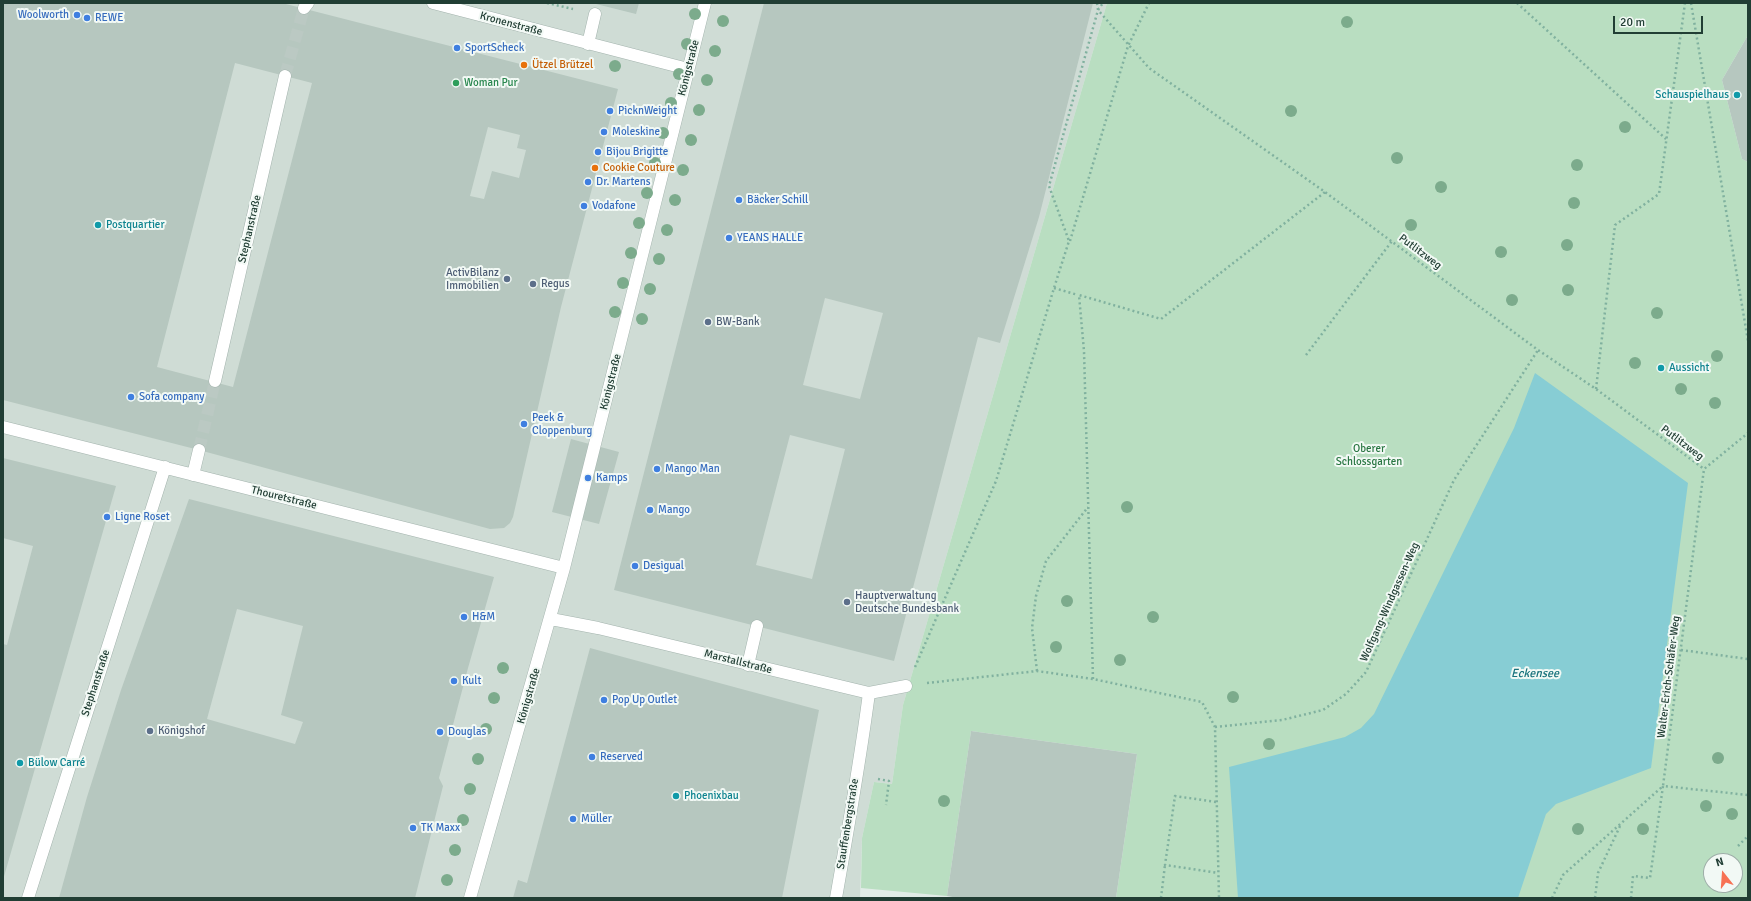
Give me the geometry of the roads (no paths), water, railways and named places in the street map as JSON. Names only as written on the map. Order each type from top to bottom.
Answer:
[{"type":"street","name":"Kronenstraße","points":[[433,3],[688,69]]},
{"type":"street","name":"Königstraße","points":[[470,898],[551,619],[705,3]]},
{"type":"street","points":[[588,44],[595,14]]},
{"type":"street","name":"Stephanstraße","points":[[215,382],[285,76]]},
{"type":"street","name":"Thouretstraße","points":[[3,427],[564,568]]},
{"type":"street","points":[[193,474],[199,450]]},
{"type":"street","name":"Stephanstraße","points":[[28,898],[164,467]]},
{"type":"street","name":"Marstallstraße","points":[[551,619],[598,628],[869,693]]},
{"type":"street","points":[[748,665],[757,626]]},
{"type":"street","points":[[869,693],[906,686]]},
{"type":"street","name":"Stauffenbergstraße","points":[[836,898],[861,751],[869,693]]},
{"type":"water","name":"Eckensee","points":[[1535,373],[1688,483],[1651,768],[1556,804],[1546,814],[1518,898],[1238,898],[1229,767],[1345,737],[1361,728],[1374,714],[1514,428]]},
{"type":"tunnel","points":[[285,76],[304,8]]},
{"type":"tunnel","points":[[199,450],[215,381]]},
{"type":"place","name":"Woolworth","points":[[77,15]]},
{"type":"place","name":"REWE","points":[[87,18]]},
{"type":"place","name":"SportScheck","points":[[457,48]]},
{"type":"place","name":"Ützel Brützel","points":[[524,65]]},
{"type":"place","name":"Woman Pur","points":[[456,83]]},
{"type":"place","name":"Schauspielhaus","points":[[1737,95]]},
{"type":"place","name":"PicknWeight","points":[[610,111]]},
{"type":"place","name":"Moleskine","points":[[604,132]]},
{"type":"place","name":"Bijou Brigitte","points":[[598,152]]},
{"type":"place","name":"Cookie Couture","points":[[595,168]]},
{"type":"place","name":"Dr. Martens","points":[[588,182]]},
{"type":"place","name":"Bäcker Schill","points":[[739,200]]},
{"type":"place","name":"Vodafone","points":[[584,206]]},
{"type":"place","name":"Postquartier","points":[[98,225]]},
{"type":"place","name":"YEANS HALLE","points":[[729,238]]},
{"type":"place","name":"ActivBilanz Immobilien","points":[[507,279]]},
{"type":"place","name":"Regus","points":[[533,284]]},
{"type":"place","name":"BW-Bank","points":[[708,322]]},
{"type":"place","name":"Aussicht","points":[[1661,368]]},
{"type":"place","name":"Sofa company","points":[[131,397]]},
{"type":"place","name":"Peek & Cloppenburg","points":[[524,424]]},
{"type":"place","name":"Mango Man","points":[[657,469]]},
{"type":"place","name":"Kamps","points":[[588,478]]},
{"type":"place","name":"Mango","points":[[650,510]]},
{"type":"place","name":"Ligne Roset","points":[[107,517]]},
{"type":"place","name":"Desigual","points":[[635,566]]},
{"type":"place","name":"Hauptverwaltung Deutsche Bundesbank","points":[[847,602]]},
{"type":"place","name":"H&M","points":[[464,617]]},
{"type":"place","name":"Kult","points":[[454,681]]},
{"type":"place","name":"Pop Up Outlet","points":[[604,700]]},
{"type":"place","name":"Königshof","points":[[150,731]]},
{"type":"place","name":"Douglas","points":[[440,732]]},
{"type":"place","name":"Reserved","points":[[592,757]]},
{"type":"place","name":"Bülow Carré","points":[[20,763]]},
{"type":"place","name":"Phoenixbau","points":[[676,796]]},
{"type":"place","name":"Müller","points":[[573,819]]},
{"type":"place","name":"TK Maxx","points":[[413,828]]},
{"type":"park label","name":"Oberer Schlossgarten","points":[[1369,455]]}]
